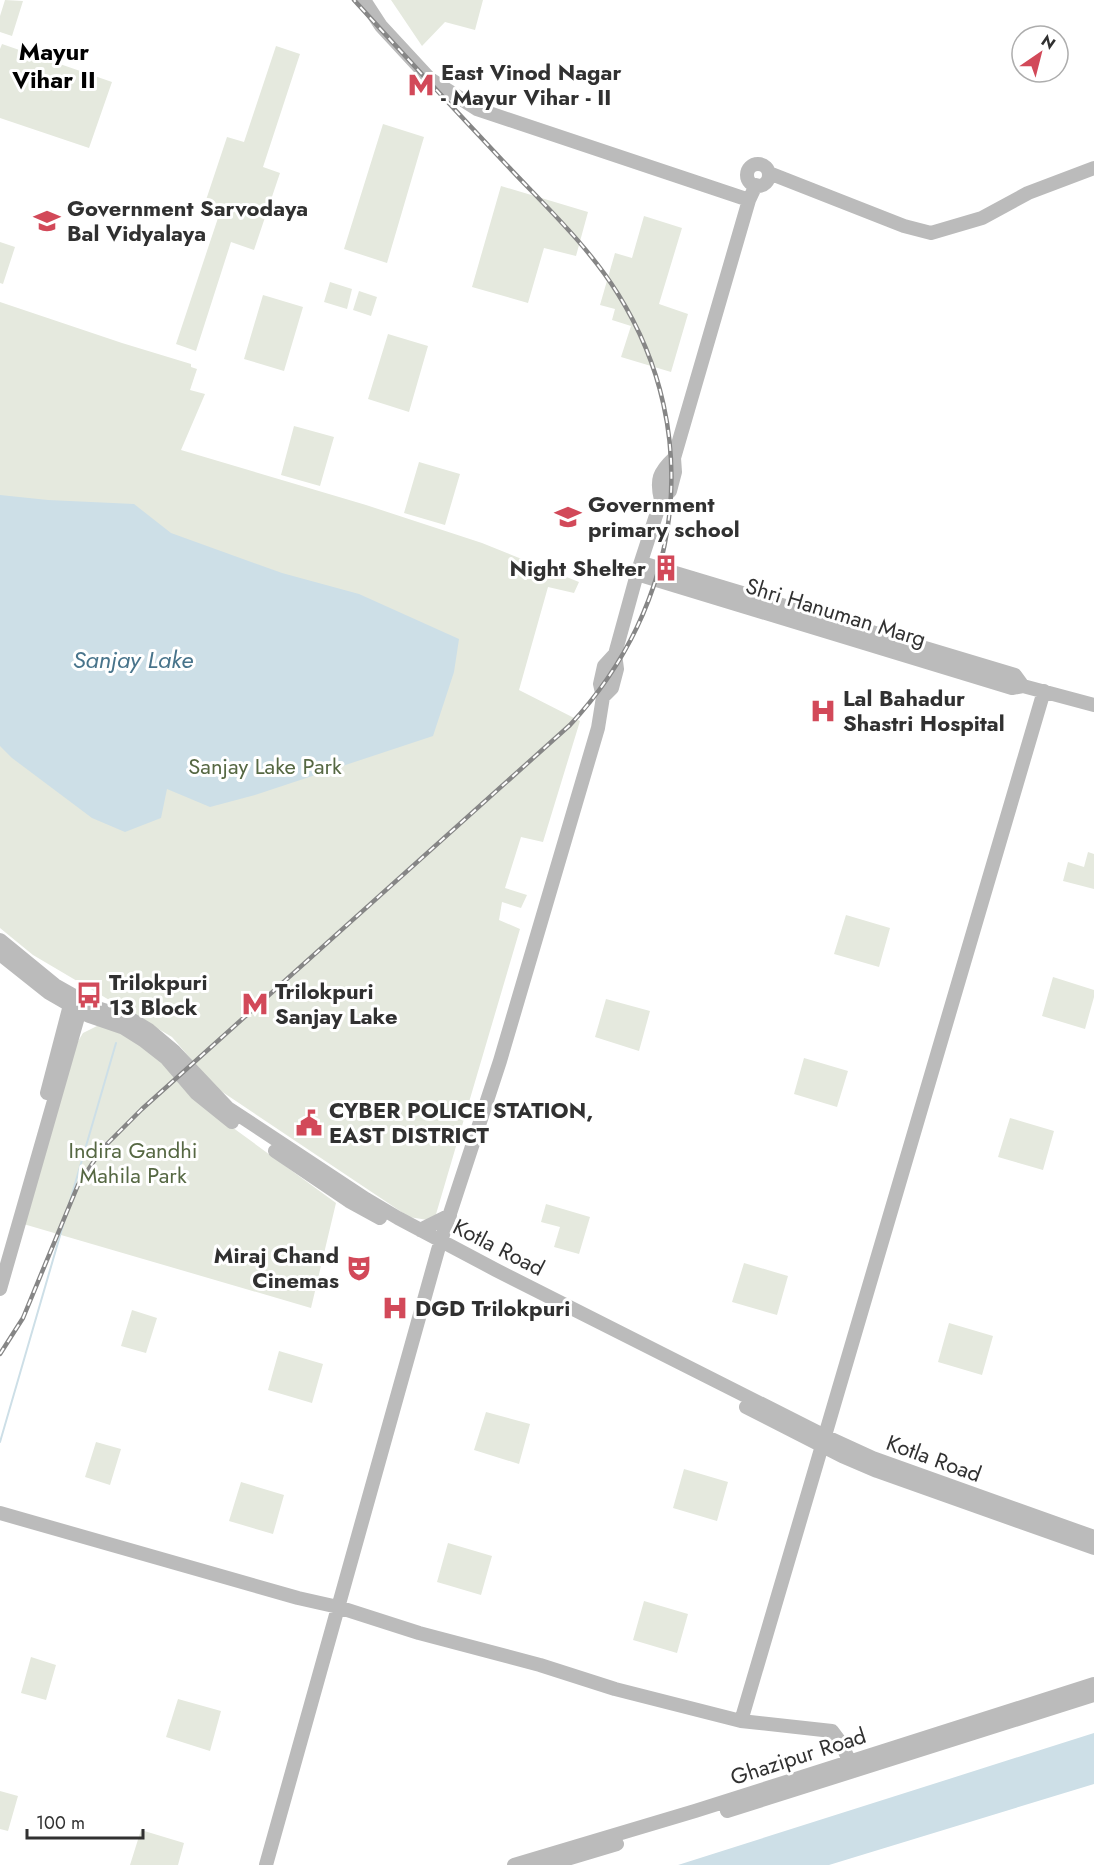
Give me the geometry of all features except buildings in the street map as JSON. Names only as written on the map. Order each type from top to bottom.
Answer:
[{"type":"street","points":[[364,0],[381,26],[430,79],[477,109],[749,200]]},
{"type":"street","points":[[266,1865],[440,1245],[500,1061],[598,728],[603,697],[600,684],[604,666],[615,654],[661,500],[657,486],[662,469],[674,458],[749,200],[756,185],[752,183],[748,172],[752,165],[761,164],[768,169],[769,173],[904,226],[931,233],[982,218],[1028,193],[1094,168]]},
{"type":"street","name":"Shri Hanuman Marg","points":[[639,568],[1012,688],[1023,686],[1094,705]]},
{"type":"street","points":[[741,1721],[1044,691]]},
{"type":"street","name":"Kotla Road","points":[[0,940],[76,1004],[94,1006],[129,1018],[149,1030],[174,1051],[206,1086],[243,1119],[366,1199],[420,1230],[440,1245]]},
{"type":"street","name":"Kotla Road","points":[[0,954],[49,993],[124,1028],[143,1040],[166,1058],[196,1093],[225,1117],[349,1201],[440,1245],[823,1441],[877,1471],[1094,1548]]},
{"type":"street","points":[[0,1266],[76,1004]]},
{"type":"street","points":[[0,1289],[76,1004]]},
{"type":"street","points":[[420,1230],[450,1215]]},
{"type":"street","name":"Kotla Road","points":[[823,1441],[1094,1537]]},
{"type":"street","points":[[0,1513],[298,1598],[338,1607],[419,1633],[540,1665],[615,1689],[741,1721],[832,1731],[837,1734],[852,1766]]},
{"type":"street","name":"Ghazipur Road","points":[[547,1865],[852,1766],[1094,1684]]},
{"type":"street","name":"Ghazipur Road","points":[[514,1865],[1094,1695]]},
{"type":"green space","points":[[5,0],[23,1],[12,36],[0,32],[0,16]]},
{"type":"green space","points":[[391,0],[483,0],[475,30],[445,22],[422,46]]},
{"type":"green space","points":[[2,44],[112,82],[89,148],[0,118],[0,49]]},
{"type":"green space","points":[[276,46],[300,54],[263,167],[280,173],[254,250],[231,242],[196,351],[176,344],[220,212],[204,206],[227,137],[244,142]]},
{"type":"green space","points":[[383,124],[424,137],[387,263],[344,249]]},
{"type":"green space","points":[[501,186],[588,212],[576,256],[544,248],[528,303],[472,287]]},
{"type":"green space","points":[[644,216],[682,228],[659,304],[688,314],[671,372],[621,357],[631,326],[612,320],[615,309],[600,305],[615,253],[632,258]]},
{"type":"green space","points":[[0,242],[15,247],[3,284],[0,283]]},
{"type":"green space","points":[[330,282],[352,289],[347,309],[324,302]]},
{"type":"green space","points":[[359,291],[377,297],[371,316],[353,310]]},
{"type":"green space","points":[[263,295],[303,307],[284,371],[244,359]]},
{"type":"green space","name":"Sanjay Lake Park","points":[[0,302],[191,364],[191,367],[197,369],[190,390],[205,394],[181,450],[366,505],[482,543],[579,582],[574,593],[548,587],[519,690],[580,721],[543,842],[521,837],[505,888],[527,895],[521,908],[502,902],[499,920],[520,929],[434,1221],[409,1217],[215,1087],[172,1037],[33,955],[0,928]]},
{"type":"green space","points":[[388,334],[428,346],[409,412],[368,399]]},
{"type":"green space","points":[[294,426],[334,437],[320,486],[281,475]]},
{"type":"green space","points":[[419,462],[460,474],[445,525],[404,513]]},
{"type":"green space","points":[[1088,852],[1094,854],[1094,889],[1063,881],[1068,862],[1084,867]]},
{"type":"green space","points":[[846,915],[890,928],[879,967],[834,954]]},
{"type":"green space","points":[[1053,977],[1094,990],[1085,1029],[1042,1016]]},
{"type":"green space","points":[[606,999],[650,1011],[639,1051],[595,1037]]},
{"type":"green space","name":"Indira Gandhi Mahila Park","points":[[97,1026],[109,1026],[143,1044],[225,1122],[336,1203],[311,1308],[20,1223],[74,1048],[83,1033]]},
{"type":"green space","points":[[804,1058],[848,1071],[837,1107],[794,1094]]},
{"type":"green space","points":[[1010,1118],[1054,1131],[1043,1170],[998,1157]]},
{"type":"green space","points":[[546,1204],[590,1217],[579,1254],[554,1247],[560,1227],[541,1222]]},
{"type":"green space","points":[[744,1263],[788,1276],[777,1315],[732,1302]]},
{"type":"green space","points":[[132,1310],[157,1318],[146,1353],[121,1346]]},
{"type":"green space","points":[[949,1323],[993,1336],[982,1375],[938,1362]]},
{"type":"green space","points":[[279,1351],[323,1364],[312,1403],[268,1390]]},
{"type":"green space","points":[[486,1412],[530,1424],[519,1464],[474,1450]]},
{"type":"green space","points":[[96,1442],[121,1449],[110,1485],[85,1477]]},
{"type":"green space","points":[[684,1469],[728,1482],[717,1521],[673,1508]]},
{"type":"green space","points":[[241,1482],[284,1495],[273,1534],[229,1521]]},
{"type":"green space","points":[[448,1543],[492,1556],[481,1595],[437,1582]]},
{"type":"green space","points":[[644,1601],[688,1614],[677,1653],[633,1640]]},
{"type":"green space","points":[[31,1657],[56,1665],[46,1700],[21,1693]]},
{"type":"green space","points":[[178,1699],[221,1711],[210,1751],[166,1737]]},
{"type":"green space","points":[[0,1791],[18,1796],[8,1831],[0,1829]]},
{"type":"green space","points":[[141,1830],[184,1843],[178,1865],[130,1865]]},
{"type":"water","name":"Sanjay Lake","points":[[0,495],[134,504],[171,533],[282,573],[359,594],[459,639],[454,672],[433,736],[255,795],[210,807],[167,789],[161,818],[125,832],[92,818],[12,758],[0,746]]},
{"type":"water","points":[[1094,1733],[1094,1784],[829,1865],[678,1865]]},
{"type":"waterway","points":[[0,1442],[116,1043]]},
{"type":"railway","points":[[0,1354],[23,1318],[78,1185],[102,1149],[142,1109],[570,725],[608,678],[637,627],[658,573],[669,517],[671,461],[663,404],[646,348],[618,294],[563,224],[354,0]]},
{"type":"place","name":"East Vinod Nagar - Mayur Vihar - II","points":[[421,85]]},
{"type":"place","name":"Government Sarvodaya Bal Vidyalaya","points":[[47,221]]},
{"type":"place","name":"Government primary school","points":[[568,517]]},
{"type":"place","name":"Night Shelter","points":[[666,568]]},
{"type":"place","name":"Lal Bahadur Shastri Hospital","points":[[823,711]]},
{"type":"place","name":"Trilokpuri 13 Block","points":[[89,995]]},
{"type":"place","name":"Trilokpuri Sanjay Lake","points":[[255,1004]]},
{"type":"place","name":"CYBER POLICE STATION, EAST DISTRICT","points":[[309,1123]]},
{"type":"place","name":"Miraj Chand Cinemas","points":[[359,1268]]},
{"type":"place","name":"DGD Trilokpuri","points":[[395,1308]]},
{"type":"district","name":"Mayur Vihar II","points":[[54,66]]}]
